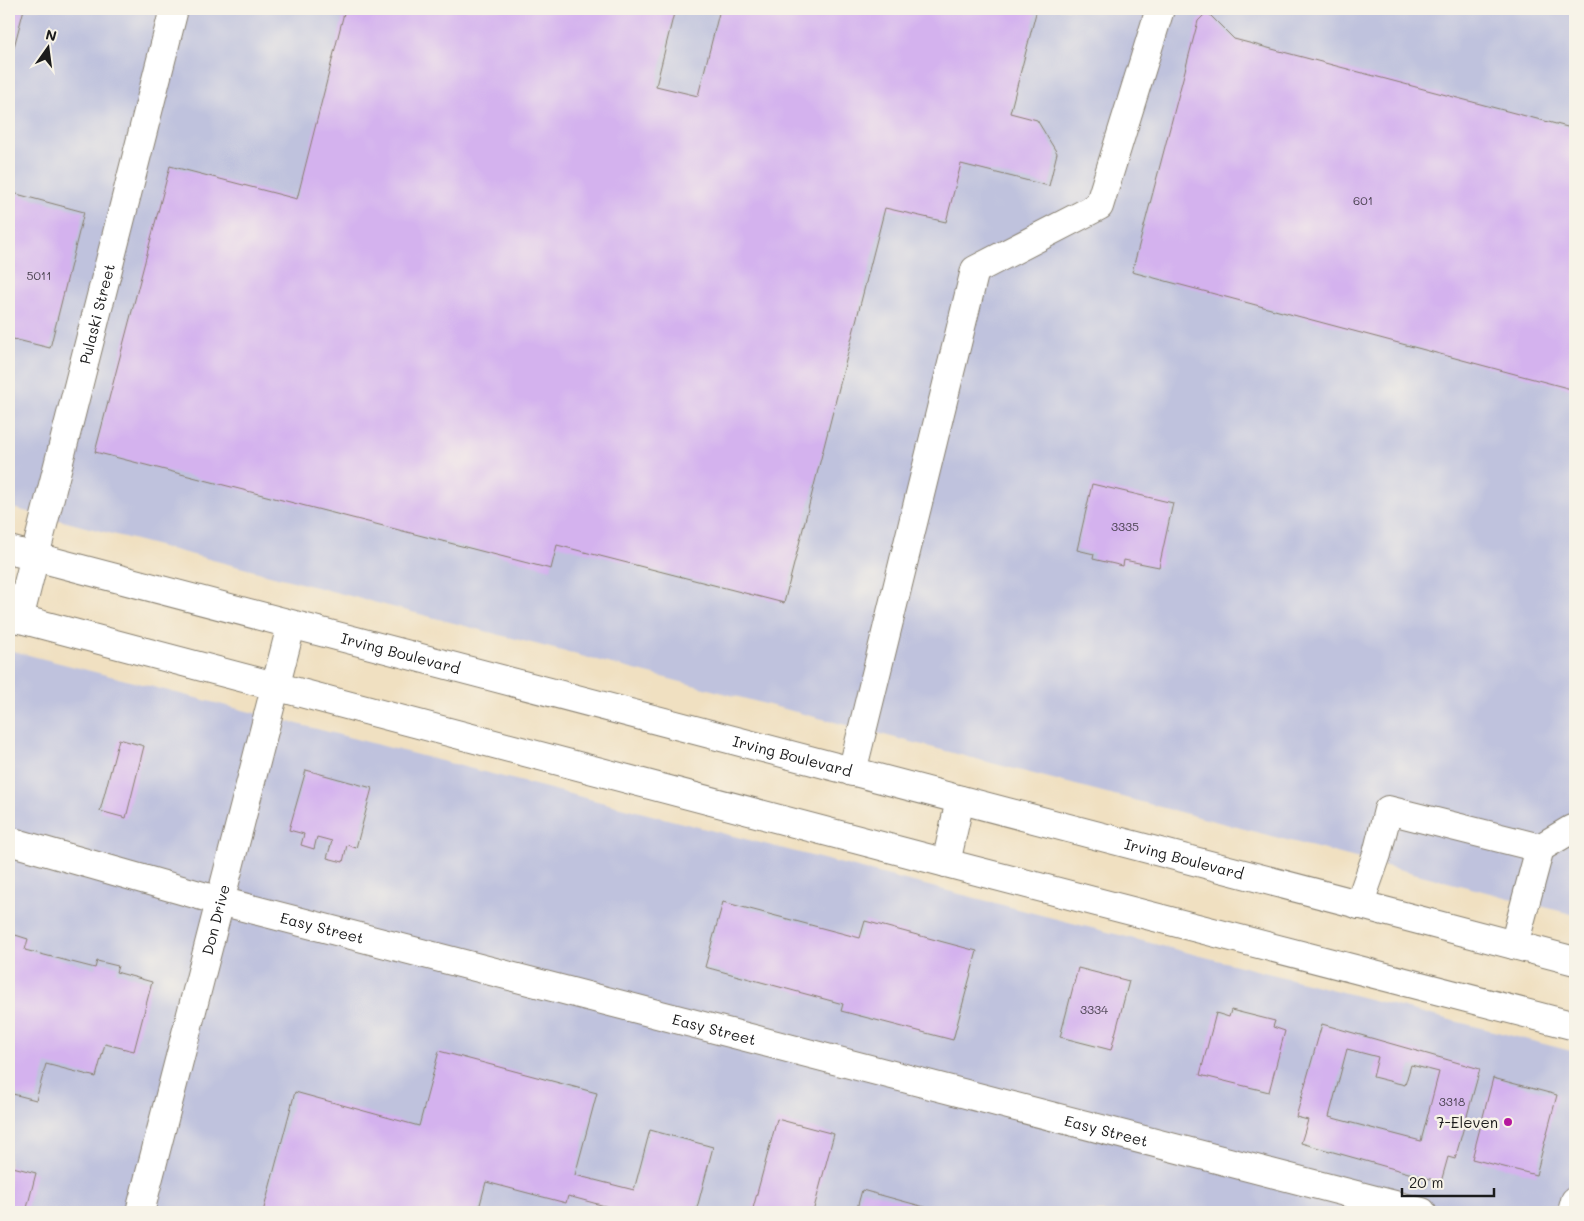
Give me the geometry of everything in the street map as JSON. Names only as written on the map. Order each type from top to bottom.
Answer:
[{"type":"main road","name":"Pulaski Street","points":[[14,617],[35,557],[174,9]]},
{"type":"main road","points":[[852,772],[975,270],[1099,206],[1160,9]]},
{"type":"main road","name":"Irving Boulevard","points":[[9,550],[291,626],[1575,961]]},
{"type":"main road","points":[[14,617],[946,863],[1575,1026]]},
{"type":"main road","name":"Don Drive","points":[[140,1212],[291,626]]},
{"type":"main road","points":[[946,863],[960,800]]},
{"type":"main road","points":[[1360,905],[1377,854],[1388,810],[1540,848]]},
{"type":"main road","points":[[1514,946],[1540,848],[1572,829],[1575,830]]},
{"type":"main road","name":"Easy Street","points":[[9,841],[220,901],[1422,1212]]},
{"type":"main road","points":[[1572,1212],[1575,1201]]},
{"type":"shaded area","points":[[9,9],[1575,9],[1575,915],[9,507]]},
{"type":"shaded area","points":[[9,650],[1575,1052],[1575,1212],[9,1212]]},
{"type":"building","points":[[9,9],[24,9],[9,66]]},
{"type":"building","points":[[345,9],[675,9],[656,86],[698,96],[720,9],[1037,9],[1010,113],[1037,120],[1057,153],[1049,186],[961,164],[946,222],[885,208],[784,603],[557,545],[551,569],[95,452],[170,166],[297,199]]},
{"type":"building","points":[[1207,12],[1234,39],[1575,129],[1575,390],[1132,272],[1198,21]]},
{"type":"building","points":[[9,192],[84,212],[50,348],[9,338]]},
{"type":"building","points":[[1092,484],[1173,503],[1159,567],[1124,560],[1123,566],[1093,559],[1094,554],[1077,550]]},
{"type":"building","points":[[119,739],[144,746],[126,818],[100,811]]},
{"type":"building","points":[[306,770],[372,788],[356,848],[347,845],[343,862],[327,858],[332,841],[317,837],[314,849],[301,845],[304,834],[289,830]]},
{"type":"building","points":[[723,902],[860,938],[865,921],[977,951],[953,1040],[841,1011],[843,1004],[705,967]]},
{"type":"building","points":[[9,933],[28,939],[25,950],[95,968],[97,961],[118,966],[116,972],[152,982],[134,1051],[105,1044],[96,1077],[46,1064],[36,1100],[9,1093]]},
{"type":"building","points":[[1078,968],[1129,981],[1111,1050],[1060,1037]]},
{"type":"building","points":[[1231,1010],[1275,1021],[1273,1027],[1285,1031],[1269,1092],[1200,1075],[1216,1013],[1229,1017]]},
{"type":"building","points":[[1322,1024],[1480,1069],[1455,1159],[1448,1157],[1441,1182],[1301,1143],[1308,1120],[1296,1117]],"holes":[[[1347,1049],[1378,1057],[1373,1077],[1405,1085],[1411,1065],[1439,1072],[1421,1141],[1329,1117]]]},
{"type":"building","points":[[439,1051],[597,1093],[575,1175],[634,1190],[650,1130],[713,1147],[696,1212],[627,1212],[568,1196],[566,1203],[486,1182],[478,1212],[263,1212],[295,1092],[419,1126]]},
{"type":"building","points":[[1493,1078],[1557,1095],[1536,1175],[1472,1159]]},
{"type":"building","points":[[777,1119],[834,1134],[813,1212],[752,1212]]},
{"type":"building","points":[[9,1166],[36,1173],[26,1212],[9,1212]]},
{"type":"building","points":[[862,1190],[943,1212],[856,1212]]},
{"type":"place","name":"7-Eleven","points":[[1508,1122]]}]
